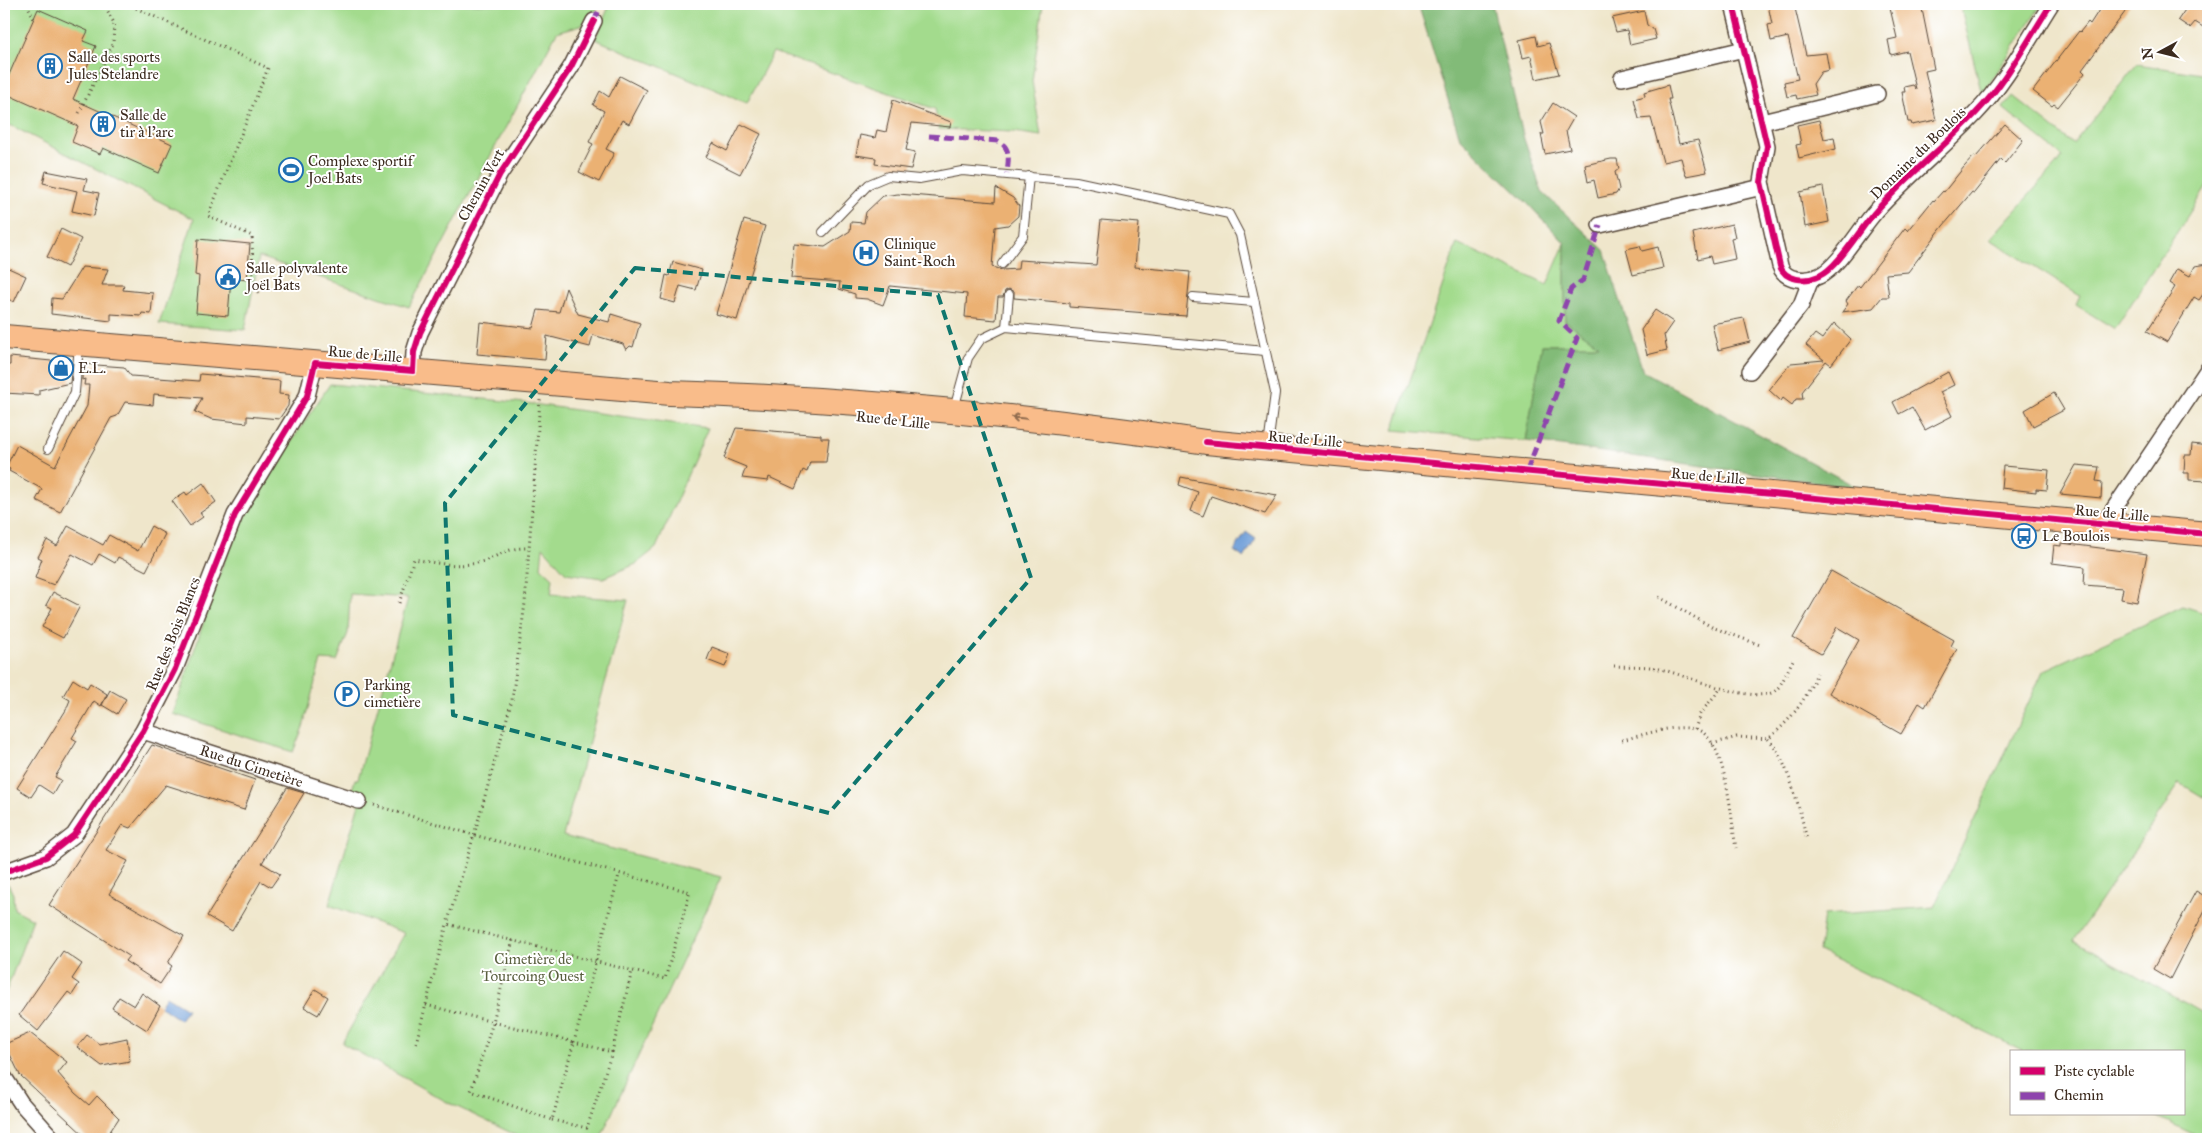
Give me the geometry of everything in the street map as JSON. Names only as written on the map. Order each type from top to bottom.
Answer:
[{"type":"main road","name":"Rue de Lille","points":[[4,337],[670,393],[768,396],[954,411],[1064,422],[1206,442],[2208,534]]},
{"type":"main road","name":"Rue de Lille","points":[[670,393],[748,405],[1054,436],[1206,442]]},
{"type":"street","points":[[1733,4],[1762,122],[1767,151],[1762,187],[1782,270],[1786,275],[1796,279],[1811,279],[1801,305],[1750,372]]},
{"type":"street","name":"Domaine du Boulois","points":[[1811,279],[1819,277],[1831,268],[1876,210],[1977,112],[2003,78],[2051,4]]},
{"type":"street","name":"Chemin Vert","points":[[413,371],[414,352],[420,333],[479,214],[512,153],[581,52],[594,20]]},
{"type":"street","points":[[1622,78],[1744,49]]},
{"type":"street","points":[[1762,122],[1877,94]]},
{"type":"street","points":[[1600,226],[1762,187]]},
{"type":"street","name":"Rue des Bois Blancs","points":[[4,872],[46,857],[74,835],[143,731],[174,669],[235,515],[307,396],[315,363]]},
{"type":"street","points":[[2103,524],[2208,369]]},
{"type":"street","name":"Rue du Cimetière","points":[[143,731],[359,801]]},
{"type":"street","points":[[4,1077],[21,1103],[53,1139]]},
{"type":"lane","points":[[823,232],[869,184],[888,176],[919,179],[962,170],[1076,181],[1230,214],[1240,235],[1275,393],[1268,448]]},
{"type":"lane","points":[[1002,264],[1023,236],[1028,176]]},
{"type":"lane","points":[[1006,327],[1010,295]]},
{"type":"lane","points":[[1193,297],[1254,302]]},
{"type":"lane","points":[[908,422],[930,418],[949,419],[954,411],[968,358],[981,339],[1006,327],[1265,351]]},
{"type":"lane","points":[[48,450],[75,392],[79,344]]},
{"type":"path","points":[[27,4],[34,19]]},
{"type":"path","points":[[80,113],[113,44],[114,22],[104,4]]},
{"type":"path","points":[[127,4],[268,68],[208,216],[252,236],[253,283],[259,294]]},
{"type":"path","points":[[416,1043],[447,924],[512,700],[525,603],[541,382]]},
{"type":"path","points":[[399,604],[414,559],[449,565],[480,562],[514,547],[529,548]]},
{"type":"path","points":[[1659,597],[1712,627],[1760,645]]},
{"type":"path","points":[[1614,666],[1658,668],[1694,678],[1720,689],[1738,693],[1768,694],[1775,691],[1793,660]]},
{"type":"path","points":[[1768,739],[1784,725],[1802,703],[1818,673]]},
{"type":"path","points":[[1694,729],[1700,714],[1720,689]]},
{"type":"path","points":[[1622,740],[1671,728],[1694,729],[1704,733],[1717,750],[1724,777],[1736,848]]},
{"type":"path","points":[[1712,744],[1737,737],[1768,739],[1776,747],[1799,803],[1808,840]]},
{"type":"path","points":[[359,801],[619,875],[690,892],[664,979],[447,924]]},
{"type":"path","points":[[552,1120],[619,875]]},
{"type":"path","points":[[514,940],[493,1022],[471,1091],[552,1120],[587,1128],[612,1052],[632,971]]},
{"type":"path","points":[[426,1005],[612,1052]]},
{"type":"highlighted area","points":[[635,268],[938,295],[1031,578],[829,813],[453,715],[445,503]]},
{"type":"green space","name":"Complexe sportif Joel Bats","points":[[4,4],[599,4],[591,22],[557,32],[409,307],[259,257],[245,330],[159,324],[194,219],[4,122]]},
{"type":"green space","points":[[610,4],[1043,4],[1032,81],[1041,136],[1014,132],[939,129],[935,109],[773,52],[747,103],[595,39]]},
{"type":"green space","points":[[1418,4],[1492,4],[1524,139],[1542,192],[1604,250],[1643,371],[1858,488],[1526,441],[1542,345],[1599,345],[1565,321],[1565,243],[1460,138]]},
{"type":"green space","points":[[1960,4],[2042,4],[1982,95]]},
{"type":"green space","points":[[2137,64],[2208,75],[2208,184],[2115,329],[2076,305],[2080,296],[1990,239],[2063,157],[2003,108],[2013,96],[2073,144]]},
{"type":"green space","points":[[1457,243],[1547,285],[1565,243],[1565,321],[1600,345],[1542,345],[1526,441],[1393,430]]},
{"type":"green space","name":"Cimetière de Tourcoing Ouest","points":[[330,384],[525,403],[708,428],[656,548],[636,564],[603,578],[566,573],[543,547],[541,567],[553,578],[551,594],[628,600],[563,836],[721,877],[600,1139],[524,1139],[447,1102],[342,1043],[404,933],[329,905],[361,797],[351,794],[355,779],[358,779],[408,598],[350,594],[348,633],[337,661],[321,660],[303,727],[293,752],[173,714],[224,561],[258,491]]},
{"type":"green space","points":[[2183,606],[2208,614],[2208,800],[2180,783],[2074,940],[2208,1016],[2208,1139],[2203,1139],[2156,1116],[2184,1116],[2184,1050],[2021,1050],[1819,951],[1824,915],[1934,907],[2043,671]]},
{"type":"green space","points":[[4,884],[8,884],[13,894],[14,909],[33,919],[4,997]]},
{"type":"water","points":[[1246,532],[1256,539],[1244,558],[1234,551]]},
{"type":"water","points":[[166,996],[187,1009],[180,1020],[160,1006]]},
{"type":"building","points":[[1794,4],[1806,55],[1826,53],[1829,70],[1821,72],[1813,84],[1816,95],[1797,99],[1796,95],[1787,97],[1784,82],[1798,79],[1788,37],[1771,41],[1768,25],[1772,24],[1768,5]]},
{"type":"building","points":[[1889,4],[1921,4],[1934,69],[1925,71],[1936,120],[1912,125],[1911,122],[1908,122],[1902,92],[1905,92],[1904,87],[1913,85],[1916,89],[1907,51],[1891,55],[1888,40],[1897,38]]},
{"type":"building","points":[[2103,4],[2131,4],[2082,70],[2085,73],[2058,107],[2054,104],[2052,106],[2033,91],[2079,31],[2088,22],[2090,24]]},
{"type":"building","points":[[2189,4],[2208,4],[2208,30],[2195,22],[2190,28],[2178,20]]},
{"type":"building","name":"Salle des sports Jules Stelandre","points":[[38,9],[88,31],[83,41],[96,46],[73,99],[172,144],[159,173],[103,148],[100,154],[72,142],[78,126],[4,93],[4,86]]},
{"type":"building","points":[[1644,11],[1647,25],[1653,29],[1656,39],[1630,45],[1627,30],[1616,32],[1612,18]]},
{"type":"building","points":[[1536,36],[1538,46],[1549,43],[1559,74],[1536,79],[1531,56],[1523,58],[1519,40]]},
{"type":"building","points":[[620,76],[647,90],[629,124],[622,120],[606,149],[614,153],[599,182],[579,172],[593,144],[589,142],[604,111],[593,105],[600,91],[609,97]]},
{"type":"building","points":[[1668,85],[1671,99],[1668,99],[1679,144],[1698,140],[1707,172],[1686,176],[1681,158],[1663,162],[1651,118],[1639,119],[1634,99],[1645,96],[1644,92]]},
{"type":"building","points":[[893,100],[951,122],[950,127],[912,123],[906,150],[915,152],[911,169],[875,164],[876,158],[856,155],[860,135],[875,138],[877,130],[886,132]]},
{"type":"building","points":[[1553,103],[1574,117],[1566,131],[1570,149],[1545,154],[1541,122]]},
{"type":"building","points":[[1819,120],[1824,139],[1834,137],[1836,149],[1799,158],[1796,145],[1801,144],[1797,125]]},
{"type":"building","points":[[741,124],[761,134],[740,174],[706,157],[713,143],[727,151]]},
{"type":"building","points":[[2005,124],[2023,140],[2005,163],[2001,159],[1974,193],[1972,192],[1908,272],[1886,274],[1889,297],[1882,297],[1873,308],[1842,312],[1848,304],[1846,301],[1858,285],[1860,287],[1905,228],[1908,231],[1933,200],[1944,192],[1964,167],[1974,156],[1976,157]]},
{"type":"building","points":[[1617,159],[1619,169],[1615,172],[1619,189],[1616,194],[1598,198],[1594,180],[1588,182],[1585,165]]},
{"type":"building","points":[[46,171],[87,179],[84,190],[99,193],[94,216],[72,211],[77,191],[43,183]]},
{"type":"building","points":[[1823,187],[1829,222],[1805,227],[1800,192]]},
{"type":"building","name":"Clinique Saint-Roch","points":[[996,188],[1013,198],[1019,206],[1018,216],[1008,225],[995,227],[992,267],[1002,270],[1018,269],[1019,260],[1096,265],[1101,220],[1139,223],[1135,267],[1190,272],[1186,316],[1069,307],[1069,303],[1014,298],[1014,292],[1009,289],[1005,291],[1003,297],[998,297],[996,320],[965,317],[967,294],[890,286],[883,305],[867,299],[855,298],[855,294],[839,289],[840,282],[791,278],[794,244],[825,247],[850,231],[851,222],[864,223],[866,212],[883,196],[898,194],[995,202]]},
{"type":"building","points":[[744,220],[765,226],[737,320],[716,314]]},
{"type":"building","points":[[1732,224],[1735,237],[1731,238],[1735,259],[1712,264],[1710,256],[1698,259],[1693,233]]},
{"type":"building","points":[[61,229],[81,239],[67,267],[47,257]]},
{"type":"building","name":"Salle polyvalente Joël Bats","points":[[198,239],[250,244],[247,280],[231,278],[228,316],[196,313],[199,276],[195,275]]},
{"type":"building","points":[[1640,246],[1642,251],[1658,247],[1663,268],[1633,275],[1626,249]]},
{"type":"building","points":[[673,262],[702,270],[696,290],[680,286],[675,303],[661,299],[666,275],[669,276]]},
{"type":"building","points":[[2208,264],[2208,287],[2199,300],[2194,297],[2167,342],[2147,331],[2175,287],[2169,283],[2177,269],[2190,276],[2195,266]]},
{"type":"building","points":[[4,266],[26,276],[14,302],[4,297]]},
{"type":"building","points":[[82,267],[108,269],[102,285],[124,285],[123,290],[153,293],[151,314],[142,313],[141,316],[111,314],[111,321],[51,314],[52,298],[62,299]]},
{"type":"building","points":[[566,288],[578,314],[609,322],[611,314],[640,323],[633,347],[630,346],[626,350],[623,344],[593,335],[590,347],[547,336],[545,360],[477,354],[480,322],[533,328],[538,310],[559,312]]},
{"type":"building","points":[[1655,310],[1673,322],[1664,335],[1667,350],[1647,355],[1641,330]]},
{"type":"building","points":[[1744,318],[1750,342],[1718,350],[1712,324]]},
{"type":"building","points":[[1834,323],[1851,339],[1831,365],[1826,361],[1802,392],[1803,399],[1796,399],[1792,405],[1783,398],[1781,401],[1769,390],[1791,363],[1824,360],[1806,345],[1815,334],[1822,339]]},
{"type":"building","points":[[10,357],[72,363],[70,383],[39,390],[39,395],[4,393],[4,365],[10,365]]},
{"type":"building","points":[[83,364],[124,367],[131,376],[199,381],[200,374],[280,381],[279,394],[289,395],[288,406],[279,419],[247,416],[247,423],[211,419],[195,412],[202,398],[154,394],[153,405],[125,402],[117,416],[111,418],[60,512],[36,500],[42,489],[9,471],[10,469],[6,467],[17,445],[55,466],[87,406],[89,385],[84,385],[85,379],[82,380]]},
{"type":"building","points":[[1948,372],[1954,385],[1940,392],[1952,416],[1925,430],[1912,407],[1899,414],[1893,402]]},
{"type":"building","points":[[2054,393],[2064,410],[2033,426],[2025,410]]},
{"type":"building","points":[[736,428],[821,435],[821,438],[829,438],[826,462],[810,462],[807,472],[803,470],[795,489],[769,477],[768,481],[742,478],[746,467],[724,458]]},
{"type":"building","points":[[2192,444],[2208,446],[2208,481],[2189,480],[2189,473],[2184,473],[2185,455],[2191,455]]},
{"type":"building","points":[[2076,465],[2099,467],[2096,481],[2102,482],[2101,498],[2060,494]]},
{"type":"building","points":[[2003,466],[2049,470],[2047,490],[2036,489],[2036,492],[2001,488]]},
{"type":"building","points":[[1181,477],[1277,495],[1265,514],[1211,496],[1203,516],[1191,511],[1198,492],[1179,485]]},
{"type":"building","points":[[203,483],[216,502],[200,513],[203,517],[190,526],[172,501],[185,492],[187,495]]},
{"type":"building","points":[[68,526],[103,545],[109,535],[138,551],[151,526],[165,534],[146,571],[118,557],[115,563],[99,554],[93,565],[72,554],[54,585],[35,578],[42,559],[38,557],[47,540],[57,546]]},
{"type":"building","points":[[2061,543],[2147,554],[2137,602],[2121,599],[2123,588],[2084,585],[2085,567],[2052,563],[2054,545],[2061,546]]},
{"type":"building","points":[[1831,571],[1954,640],[1951,646],[1957,649],[1925,707],[1919,703],[1901,734],[1829,693],[1859,640],[1837,627],[1821,654],[1793,638]]},
{"type":"building","points":[[53,592],[80,606],[63,638],[42,627],[52,608],[46,605]]},
{"type":"building","points":[[712,647],[730,654],[725,667],[707,660]]},
{"type":"building","points":[[73,679],[87,688],[90,683],[107,694],[101,706],[94,701],[72,738],[77,741],[55,777],[61,780],[53,794],[39,785],[31,797],[17,788],[66,710],[70,700],[63,696]]},
{"type":"building","points":[[110,690],[126,699],[117,714],[102,705]]},
{"type":"building","points":[[152,745],[255,780],[244,810],[166,785],[130,828],[122,825],[106,850],[128,861],[109,894],[184,936],[168,963],[172,966],[160,984],[125,961],[129,956],[49,905]]},
{"type":"building","points":[[287,788],[304,793],[262,863],[280,874],[271,887],[261,881],[232,931],[207,916]]},
{"type":"building","points":[[2196,891],[2208,898],[2208,904],[2170,979],[2153,969]]},
{"type":"building","points":[[63,951],[82,964],[72,979],[79,984],[72,995],[68,992],[38,1031],[19,1015]]},
{"type":"building","points":[[315,989],[328,997],[318,1015],[304,1007]]},
{"type":"building","points":[[142,993],[160,1006],[147,1030],[112,1008],[119,997],[134,1006]]},
{"type":"building","points":[[30,1033],[67,1062],[58,1073],[75,1093],[89,1105],[97,1096],[119,1118],[105,1139],[88,1139],[20,1075],[5,1044]]},
{"type":"building","points":[[87,1035],[99,1044],[127,1038],[130,1061],[102,1066],[77,1047]]},
{"type":"marked path","points":[[594,21],[602,4]]},
{"type":"marked path","points":[[929,136],[998,141],[1007,151],[1007,174]]},
{"type":"marked path","points":[[1527,471],[1577,338],[1559,321],[1571,289],[1583,280],[1600,225]]},
{"type":"cycle path","points":[[1733,4],[1767,146],[1761,182],[1780,266],[1786,275],[1796,279],[1814,278],[1826,272],[1834,265],[1888,198],[1976,113],[2007,74],[2051,4]]},
{"type":"cycle path","points":[[4,872],[46,857],[74,835],[143,731],[175,669],[235,515],[307,396],[315,363],[413,371],[414,352],[420,333],[500,174],[571,67],[594,21]]},
{"type":"cycle path","points":[[1206,442],[2208,534]]},
{"type":"place","name":"Salle des sports Jules Stelandre","points":[[50,66]]},
{"type":"place","name":"Salle de tir à l'arc","points":[[103,124]]},
{"type":"place","name":"Complexe sportif Joel Bats","points":[[291,170]]},
{"type":"place","name":"Clinique Saint-Roch","points":[[866,253]]},
{"type":"place","name":"Salle polyvalente Joël Bats","points":[[228,277]]},
{"type":"place","name":"E.L.","points":[[61,368]]},
{"type":"place","name":"Le Boulois","points":[[2024,536]]},
{"type":"place","name":"Parking cimetière","points":[[347,694]]}]
